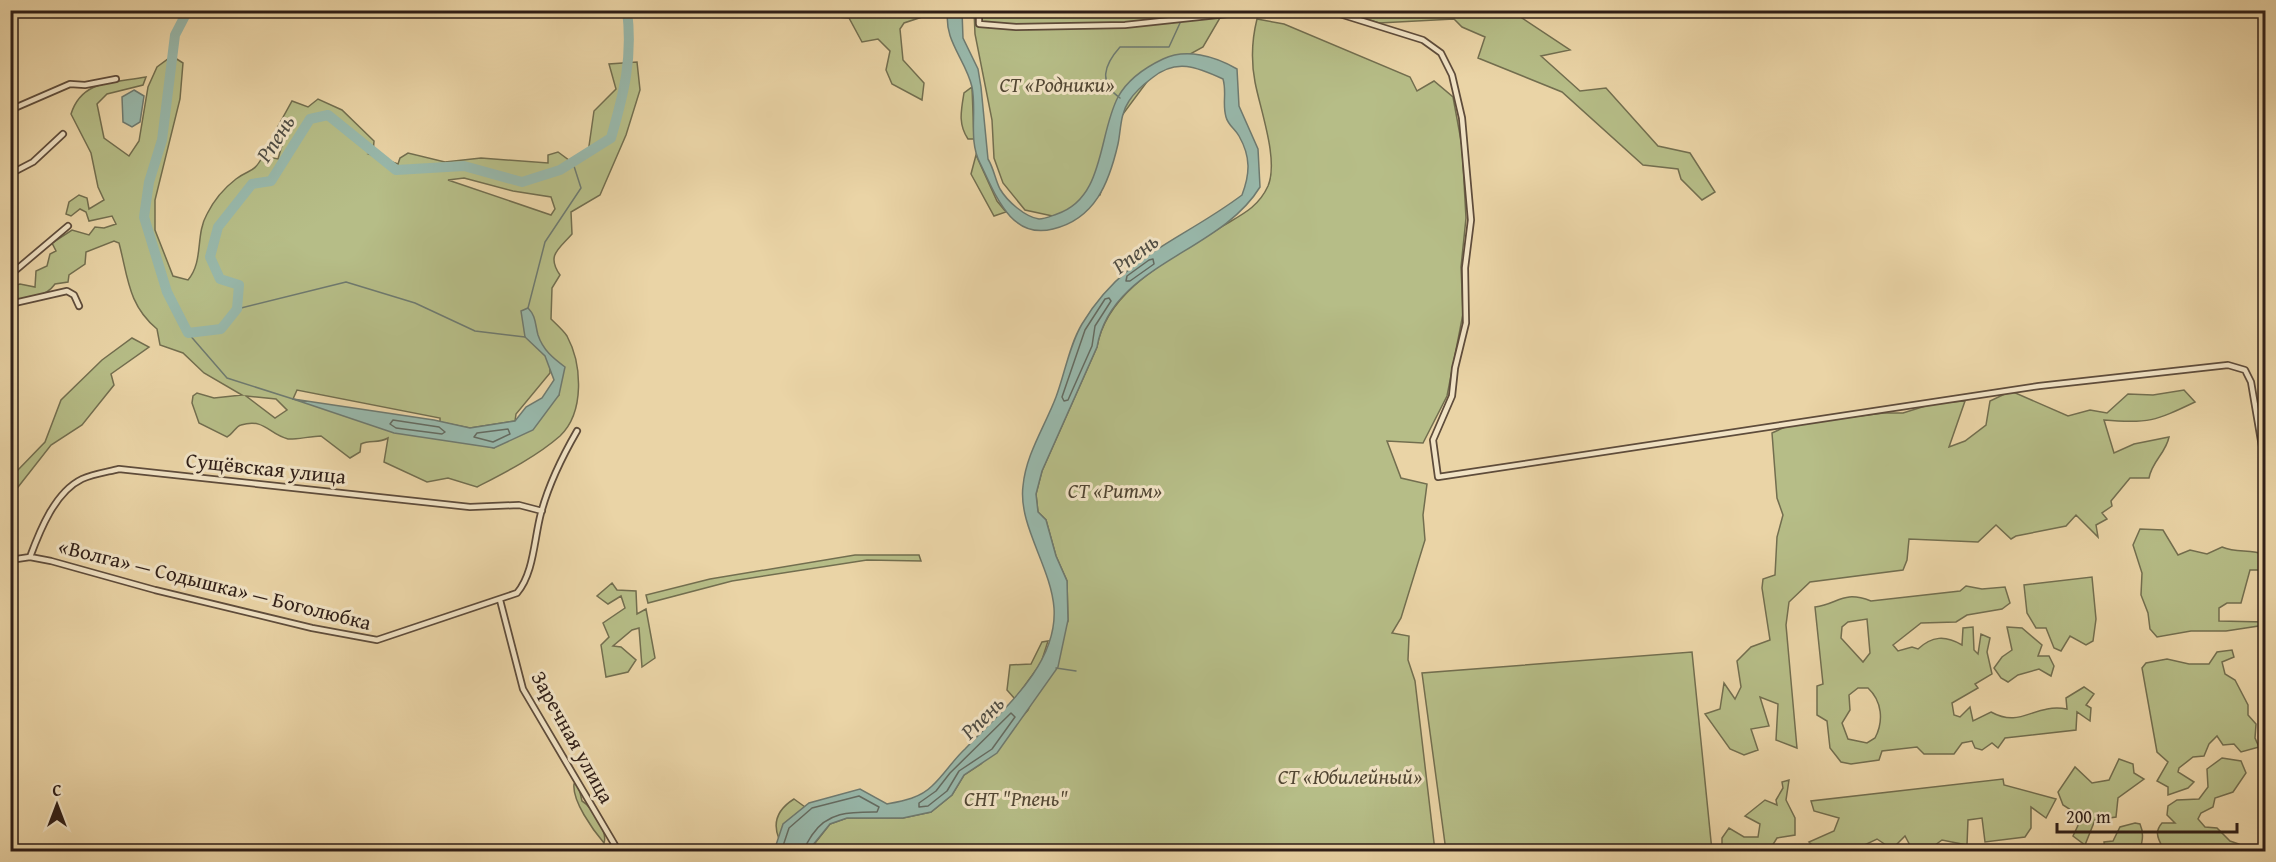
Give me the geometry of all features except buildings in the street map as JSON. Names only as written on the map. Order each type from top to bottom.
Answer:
[{"type":"street","points":[[979,10],[980,24],[1016,27],[1125,25],[1264,10]]},
{"type":"street","points":[[1327,10],[1423,40],[1441,53],[1452,75],[1462,118],[1471,220],[1465,268],[1466,323],[1455,368],[1452,396],[1433,440],[1437,477],[2039,386],[2228,365],[2245,370],[2251,382],[2265,470]]},
{"type":"street","points":[[10,110],[70,84],[85,85],[116,79]]},
{"type":"street","points":[[10,174],[33,162],[63,134]]},
{"type":"street","points":[[10,274],[68,226]]},
{"type":"street","points":[[10,304],[67,291],[74,296],[79,306]]},
{"type":"street","name":"«Волга» — Содышка» — Боголюбка","points":[[10,560],[30,557],[312,628],[377,640],[517,593],[525,583],[542,511],[562,454],[577,431]]},
{"type":"street","name":"Сущёвская улица","points":[[30,557],[52,510],[66,489],[83,478],[119,469],[470,507],[519,505],[542,511]]},
{"type":"street","name":"Заречная улица","points":[[500,600],[523,689],[619,852]]},
{"type":"green space","points":[[810,11],[927,11],[922,17],[904,23],[900,29],[903,60],[924,83],[922,100],[892,84],[886,70],[890,51],[878,39],[862,42],[849,18],[815,15]]},
{"type":"green space","name":"СТ «Родники»","points":[[974,11],[1224,11],[1203,47],[1152,75],[1120,118],[1100,195],[1057,217],[1025,210],[1003,183],[994,158],[992,120],[975,34]]},
{"type":"green space","points":[[1343,11],[1516,11],[1519,16],[1570,50],[1541,56],[1580,91],[1606,88],[1658,146],[1690,153],[1715,192],[1702,200],[1681,179],[1678,169],[1643,165],[1562,92],[1478,58],[1485,37],[1462,27],[1454,19],[1379,23]]},
{"type":"green space","points":[[1257,19],[1284,24],[1410,77],[1417,91],[1434,81],[1453,97],[1462,146],[1466,218],[1461,267],[1463,314],[1447,396],[1423,443],[1387,441],[1401,478],[1427,484],[1423,515],[1425,540],[1401,618],[1392,633],[1409,636],[1408,660],[1415,681],[1435,851],[808,852],[830,824],[847,818],[903,818],[931,812],[952,795],[964,775],[981,764],[1028,710],[1068,621],[1067,581],[1056,556],[1046,520],[1038,512],[1036,494],[1042,471],[1097,347],[1103,326],[1128,291],[1164,263],[1248,210],[1264,194],[1268,186],[1271,175],[1270,149],[1253,66],[1253,42]]},
{"type":"green space","points":[[172,56],[183,63],[180,99],[155,200],[155,230],[173,276],[188,280],[196,265],[203,222],[216,199],[231,183],[254,168],[263,156],[278,159],[283,142],[276,130],[292,101],[308,107],[318,99],[342,110],[374,141],[373,153],[369,154],[398,164],[400,158],[408,153],[445,162],[481,158],[548,163],[548,155],[558,152],[573,163],[588,153],[594,111],[616,89],[609,64],[637,62],[640,90],[626,135],[600,195],[571,212],[572,234],[554,257],[560,275],[552,288],[551,319],[567,336],[576,360],[578,374],[574,414],[560,436],[530,458],[477,487],[448,478],[427,482],[384,462],[388,438],[361,444],[360,452],[350,458],[321,436],[288,439],[256,424],[249,423],[239,426],[227,437],[199,423],[192,403],[193,396],[197,393],[214,398],[242,395],[204,373],[183,353],[160,345],[157,329],[147,320],[135,300],[127,279],[119,243],[114,241],[86,252],[85,264],[69,275],[68,282],[55,284],[46,292],[35,297],[11,299],[10,287],[20,284],[35,287],[36,271],[47,266],[50,254],[56,251],[52,243],[72,230],[89,235],[95,227],[104,228],[116,224],[112,216],[89,221],[86,212],[80,209],[71,216],[66,214],[69,202],[79,195],[87,198],[89,209],[104,200],[98,187],[91,153],[71,114],[76,103],[91,88],[111,82],[146,77],[143,85],[107,94],[97,104],[104,138],[129,156],[139,141],[148,87],[157,67]],"holes":[[[464,178],[513,191],[551,197],[555,209],[551,215],[448,180]],[[550,356],[559,395],[494,448],[293,399],[297,390],[440,418],[440,422],[470,428],[515,421],[516,414],[550,373]],[[246,396],[276,399],[287,410],[275,418]]]},
{"type":"green space","points":[[972,87],[974,139],[968,139],[963,128],[961,112],[964,93]]},
{"type":"green space","points":[[976,155],[997,201],[1006,212],[994,216],[971,174]]},
{"type":"green space","points":[[132,338],[149,347],[111,374],[114,385],[82,425],[51,445],[11,496],[11,468],[16,472],[45,442],[61,400],[102,360]]},
{"type":"green space","points":[[2184,390],[2195,402],[2160,417],[2131,422],[2104,420],[2114,453],[2134,444],[2169,437],[2149,478],[2130,478],[2111,501],[2112,506],[2102,513],[2107,519],[2096,525],[2098,537],[2076,515],[2066,526],[2011,539],[1996,525],[1978,542],[1909,539],[1907,560],[1903,570],[1810,582],[1789,602],[1786,625],[1797,748],[1776,740],[1778,704],[1760,697],[1769,726],[1751,729],[1758,750],[1744,755],[1730,749],[1705,714],[1720,709],[1724,683],[1735,699],[1741,687],[1737,661],[1751,647],[1770,640],[1762,588],[1763,579],[1775,575],[1777,537],[1783,515],[1777,498],[1772,433],[1792,424],[1884,413],[1903,413],[1935,403],[1965,401],[1949,447],[1965,441],[1986,425],[1990,401],[2011,391],[2068,416],[2090,410],[2107,413],[2128,394],[2153,395]]},
{"type":"green space","points":[[2140,529],[2163,530],[2178,555],[2190,550],[2207,554],[2222,547],[2265,555],[2265,570],[2250,570],[2241,603],[2227,603],[2219,608],[2219,621],[2265,622],[2265,625],[2226,631],[2191,631],[2157,637],[2150,629],[2148,613],[2141,595],[2142,573],[2133,545]]},
{"type":"green space","points":[[855,555],[919,555],[921,561],[867,560],[732,581],[648,603],[646,595],[710,579]]},
{"type":"green space","points":[[2092,577],[2096,619],[2093,641],[2086,645],[2070,636],[2061,651],[2054,648],[2046,628],[2036,628],[2027,613],[2024,585]]},
{"type":"green space","points":[[612,583],[617,590],[636,591],[637,614],[646,609],[655,658],[642,667],[639,628],[632,630],[613,646],[621,647],[636,660],[628,672],[606,677],[601,645],[609,637],[603,623],[625,608],[621,596],[608,604],[597,596]]},
{"type":"green space","points":[[1966,586],[1982,589],[2005,587],[2010,603],[2002,609],[1967,615],[1956,622],[1921,623],[1893,645],[1898,651],[1912,647],[1918,649],[1928,641],[1944,638],[1962,645],[1963,628],[1973,627],[1974,650],[1978,654],[1981,634],[1990,638],[1987,652],[1992,674],[1975,684],[1978,688],[1952,703],[1954,715],[1960,717],[1970,707],[1973,721],[1991,712],[2011,718],[2045,709],[2067,709],[2066,698],[2084,687],[2094,694],[2086,705],[2091,708],[2090,721],[2077,712],[2076,730],[2005,738],[1998,748],[1992,743],[1982,750],[1975,748],[1972,741],[1962,743],[1954,754],[1924,754],[1917,747],[1882,751],[1879,760],[1851,764],[1841,762],[1830,748],[1827,721],[1817,715],[1817,686],[1823,684],[1815,607],[1847,597],[1871,601],[1960,591]],"holes":[[[1867,619],[1870,653],[1863,662],[1841,638],[1842,627],[1848,622]],[[1858,688],[1868,688],[1879,705],[1878,732],[1875,738],[1867,743],[1848,739],[1842,723],[1850,710],[1849,695]]]},
{"type":"green space","points":[[2007,627],[2022,628],[2042,645],[2038,656],[2049,656],[2054,666],[2051,676],[2039,669],[2018,675],[2008,682],[2001,678],[1994,668],[2002,657],[2012,650]]},
{"type":"green space","points":[[1048,641],[1041,663],[1015,699],[1007,690],[1010,665],[1031,664],[1042,642]]},
{"type":"green space","points":[[2232,650],[2234,657],[2222,662],[2225,674],[2235,680],[2248,705],[2248,715],[2256,724],[2255,738],[2259,747],[2241,752],[2234,744],[2223,745],[2217,736],[2209,744],[2204,756],[2193,757],[2179,768],[2178,772],[2194,782],[2188,788],[2168,795],[2168,787],[2157,781],[2168,762],[2157,752],[2142,668],[2146,663],[2167,659],[2189,664],[2209,664],[2217,652]]},
{"type":"green space","points":[[1692,652],[1712,851],[1446,851],[1422,673]]},
{"type":"green space","points":[[2222,758],[2241,761],[2246,773],[2233,792],[2215,798],[2213,807],[2201,813],[2198,819],[2205,827],[2217,828],[2230,841],[2239,844],[2241,850],[2156,851],[2162,846],[2158,829],[2162,823],[2175,823],[2167,815],[2168,806],[2177,800],[2199,799],[2208,787],[2207,769]]},
{"type":"green space","points":[[2119,759],[2133,764],[2134,773],[2144,779],[2118,798],[2116,817],[2095,820],[2085,845],[2073,836],[2082,817],[2063,805],[2058,792],[2075,767],[2092,783],[2109,780]]},
{"type":"green space","points":[[2003,779],[2004,785],[2056,799],[2046,818],[2031,807],[2031,828],[2025,837],[1985,842],[1982,818],[1968,820],[1967,845],[1942,840],[1927,851],[1913,851],[1905,836],[1892,849],[1877,839],[1854,850],[1841,847],[1818,851],[1809,842],[1834,831],[1839,818],[1814,811],[1811,801]]},
{"type":"green space","points":[[1789,780],[1786,800],[1795,818],[1795,835],[1777,838],[1772,846],[1774,850],[1790,851],[1722,851],[1722,838],[1729,828],[1744,837],[1758,837],[1760,824],[1745,816],[1765,800],[1777,805],[1776,800],[1783,788],[1782,782]]},
{"type":"green space","points":[[574,784],[578,784],[582,801],[598,820],[604,833],[604,843],[580,807],[576,799]]},
{"type":"green space","points":[[794,799],[805,807],[784,824],[779,839],[776,827],[778,816]]},
{"type":"green space","points":[[2140,824],[2142,831],[2139,851],[2105,851],[2104,842],[2113,841],[2120,827]]},
{"type":"water","points":[[948,11],[962,11],[963,38],[978,69],[988,159],[998,185],[1003,194],[1017,208],[1028,215],[1039,219],[1046,218],[1073,206],[1084,194],[1092,180],[1112,112],[1122,91],[1132,79],[1149,66],[1181,54],[1210,57],[1237,69],[1239,106],[1258,149],[1260,187],[1242,209],[1220,228],[1144,277],[1123,296],[1106,319],[1097,347],[1042,471],[1036,494],[1038,512],[1046,520],[1056,556],[1067,581],[1068,620],[1058,667],[997,753],[964,775],[952,795],[931,812],[903,818],[847,818],[830,824],[808,851],[774,851],[783,824],[809,803],[860,789],[887,804],[911,798],[927,790],[1010,703],[1037,668],[1047,649],[1053,629],[1054,608],[1047,577],[1025,516],[1023,486],[1036,440],[1056,397],[1074,341],[1082,324],[1098,301],[1116,281],[1154,251],[1242,195],[1247,180],[1246,151],[1226,117],[1223,79],[1195,68],[1178,66],[1161,72],[1146,83],[1126,106],[1110,172],[1105,185],[1090,208],[1080,217],[1053,229],[1038,231],[1026,228],[1015,221],[998,200],[976,154],[972,87],[952,41],[947,21]]},
{"type":"water","points":[[134,90],[144,96],[140,122],[132,127],[123,122],[122,97]]},
{"type":"water","points":[[528,308],[534,317],[543,345],[565,367],[559,395],[533,430],[494,448],[394,433],[293,399],[434,420],[470,428],[515,421],[526,407],[542,398],[554,380],[545,356],[525,337],[521,311]]},
{"type":"waterway","name":"Рпень","points":[[188,10],[175,35],[162,140],[149,182],[144,217],[167,292],[188,333],[221,329],[237,309],[239,285],[220,279],[210,257],[218,227],[252,184],[271,181],[310,119],[328,115],[396,170],[464,166],[522,182],[560,170],[611,138],[620,106],[628,60],[627,10]]},
{"type":"waterway","points":[[1120,98],[1108,86],[1106,80],[1110,60],[1120,47],[1169,47],[1186,10]]},
{"type":"waterway","points":[[528,308],[545,242],[581,188],[573,163]]},
{"type":"waterway","points":[[237,309],[346,282],[415,303],[475,331],[525,337]]},
{"type":"waterway","points":[[188,333],[227,378],[293,399]]},
{"type":"waterway","points":[[1056,668],[1076,671]]},
{"type":"park label","name":"СТ «Ритм»","points":[[1115,490]]},
{"type":"park label","name":"СТ «Юбилейный»","points":[[1350,776]]},
{"type":"park label","name":"СНТ \"Рпень\"","points":[[1016,798]]}]
